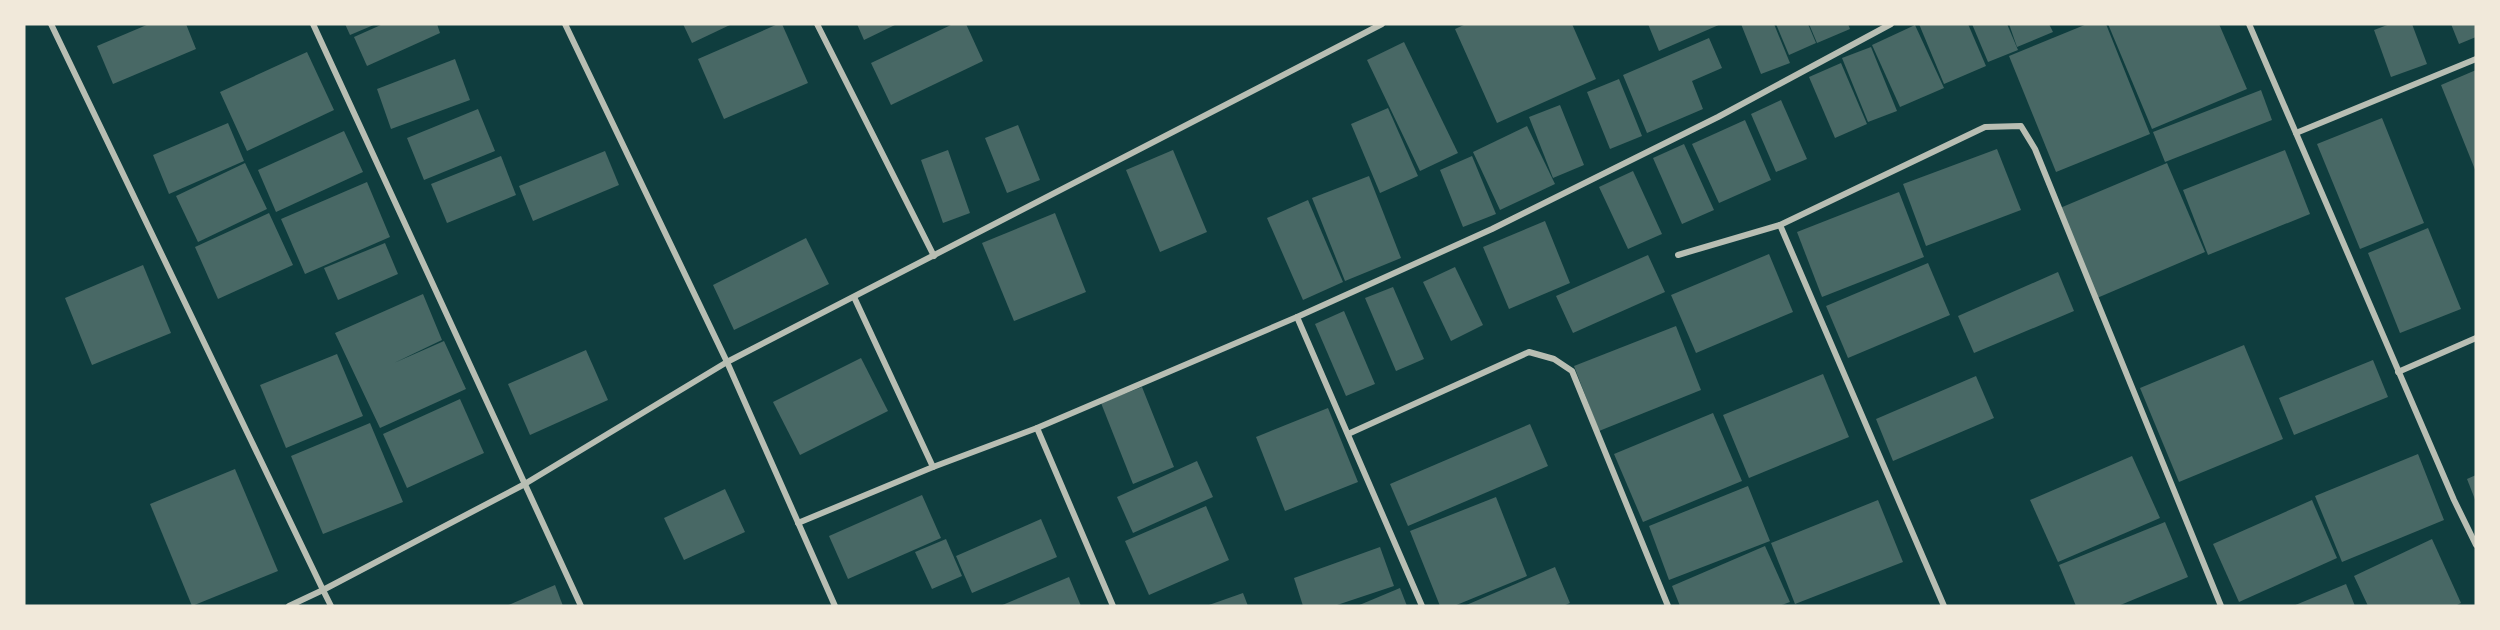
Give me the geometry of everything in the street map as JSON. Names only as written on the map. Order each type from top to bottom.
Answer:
[{"type":"street","points":[[51,24],[331,606]]},
{"type":"street","points":[[313,24],[523,485],[581,606]]},
{"type":"street","points":[[566,24],[727,362],[835,606]]},
{"type":"street","points":[[817,24],[934,256]]},
{"type":"street","points":[[289,606],[523,485],[727,362],[1382,24]]},
{"type":"street","points":[[798,523],[933,466],[1037,428],[1297,317],[1513,219],[1718,117],[1891,24]]},
{"type":"street","points":[[2249,24],[2398,372],[2476,545]]},
{"type":"street","points":[[2296,133],[2476,59]]},
{"type":"street","points":[[1678,255],[1780,225],[1984,127],[2021,126],[2035,149],[2221,606]]},
{"type":"street","points":[[1780,225],[1944,606]]},
{"type":"street","points":[[854,297],[933,466]]},
{"type":"street","points":[[1297,317],[1422,606]]},
{"type":"street","points":[[2398,372],[2476,338]]},
{"type":"street","points":[[1348,434],[1529,352],[1554,359],[1572,371],[1668,606]]},
{"type":"street","points":[[1037,428],[1113,606]]},
{"type":"building","points":[[149,24],[186,24],[196,49],[113,84],[97,46]]},
{"type":"building","points":[[345,24],[376,24],[350,35]]},
{"type":"building","points":[[383,24],[437,24],[440,33],[367,66],[354,37]]},
{"type":"building","points":[[683,24],[732,24],[692,43]]},
{"type":"building","points":[[782,24],[808,83],[724,119],[698,59]]},
{"type":"building","points":[[857,24],[897,24],[864,40]]},
{"type":"building","points":[[953,24],[966,24],[983,61],[891,105],[871,63]]},
{"type":"building","points":[[1466,24],[1572,24],[1596,79],[1497,123],[1455,29]]},
{"type":"building","points":[[1648,24],[1721,24],[1659,51]]},
{"type":"building","points":[[1741,24],[1774,24],[1790,63],[1761,74]]},
{"type":"building","points":[[1776,24],[1808,24],[1816,43],[1789,55]]},
{"type":"building","points":[[1809,24],[1848,24],[1850,29],[1817,43]]},
{"type":"building","points":[[1919,24],[1968,24],[1986,66],[1944,84]]},
{"type":"building","points":[[1972,24],[2007,24],[2018,50],[1988,62]]},
{"type":"building","points":[[2009,24],[2049,24],[2053,32],[2017,47]]},
{"type":"building","points":[[2087,24],[2106,24],[2150,134],[2056,172],[2009,56]]},
{"type":"building","points":[[2108,24],[2219,24],[2247,89],[2152,129]]},
{"type":"building","points":[[2390,24],[2412,24],[2427,64],[2391,77],[2374,30]]},
{"type":"building","points":[[2451,24],[2476,24],[2476,37],[2459,44]]},
{"type":"building","points":[[1915,25],[1944,88],[1900,107],[1872,45]]},
{"type":"building","points":[[1709,38],[1722,68],[1692,81],[1703,109],[1647,133],[1623,75]]},
{"type":"building","points":[[1404,42],[1458,153],[1420,171],[1367,60]]},
{"type":"building","points":[[1871,47],[1897,111],[1868,122],[1842,58]]},
{"type":"building","points":[[307,52],[334,110],[247,151],[220,92]]},
{"type":"building","points":[[455,59],[470,100],[391,129],[377,89]]},
{"type":"building","points":[[1841,63],[1867,124],[1835,138],[1809,77]]},
{"type":"building","points":[[2476,70],[2476,172],[2441,85]]},
{"type":"building","points":[[1619,79],[1642,136],[1610,149],[1587,92]]},
{"type":"building","points":[[2261,90],[2272,120],[2165,162],[2153,132]]},
{"type":"building","points":[[1781,100],[1807,159],[1776,172],[1751,114]]},
{"type":"building","points":[[1560,105],[1584,165],[1553,178],[1529,117]]},
{"type":"building","points":[[1388,108],[1418,176],[1380,193],[1351,124]]},
{"type":"building","points":[[478,109],[495,151],[424,180],[407,138]]},
{"type":"building","points":[[2382,118],[2424,223],[2360,249],[2317,144]]},
{"type":"building","points":[[1745,120],[1771,180],[1719,203],[1692,144]]},
{"type":"building","points":[[228,123],[244,161],[169,194],[153,155]]},
{"type":"building","points":[[1018,125],[1040,180],[1007,193],[985,138]]},
{"type":"building","points":[[1527,126],[1555,184],[1500,210],[1473,152]]},
{"type":"building","points":[[344,131],[363,172],[276,212],[258,170]]},
{"type":"building","points":[[1684,144],[1714,210],[1682,224],[1653,158]]},
{"type":"building","points":[[1997,149],[2021,210],[1926,246],[1903,184]]},
{"type":"building","points":[[948,150],[970,213],[943,223],[921,160]]},
{"type":"building","points":[[1173,150],[1207,232],[1160,252],[1126,170]]},
{"type":"building","points":[[2285,150],[2310,214],[2208,255],[2183,190]]},
{"type":"building","points":[[605,151],[619,185],[533,221],[519,186]]},
{"type":"building","points":[[501,156],[516,195],[447,223],[431,184]]},
{"type":"building","points":[[1472,156],[1496,214],[1463,227],[1440,170]]},
{"type":"building","points":[[245,163],[267,209],[198,242],[176,196]]},
{"type":"building","points":[[2167,163],[2205,252],[2097,298],[2060,208]]},
{"type":"building","points":[[1633,171],[1662,234],[1628,249],[1599,187]]},
{"type":"building","points":[[1369,176],[1401,258],[1345,281],[1312,198]]},
{"type":"building","points":[[367,182],[390,237],[305,274],[281,219]]},
{"type":"building","points":[[1899,192],[1924,257],[1822,297],[1797,232]]},
{"type":"building","points":[[1308,200],[1343,282],[1303,300],[1267,218]]},
{"type":"building","points":[[269,213],[293,265],[218,299],[195,247]]},
{"type":"building","points":[[1055,213],[1086,292],[1014,321],[982,243]]},
{"type":"building","points":[[1545,221],[1570,283],[1509,309],[1483,247]]},
{"type":"building","points":[[2428,228],[2461,309],[2400,333],[2368,253]]},
{"type":"building","points":[[806,238],[829,284],[734,330],[713,285]]},
{"type":"building","points":[[385,243],[398,274],[338,300],[324,268]]},
{"type":"building","points":[[1769,254],[1793,312],[1696,353],[1671,295]]},
{"type":"building","points":[[1648,255],[1665,292],[1573,333],[1556,296]]},
{"type":"building","points":[[1928,263],[1950,315],[1848,358],[1826,306]]},
{"type":"building","points":[[143,265],[171,333],[92,365],[65,298]]},
{"type":"building","points":[[1455,267],[1483,325],[1451,341],[1423,282]]},
{"type":"building","points":[[2058,272],[2074,311],[1974,353],[1958,316]]},
{"type":"building","points":[[1393,287],[1424,359],[1396,371],[1365,298]]},
{"type":"building","points":[[423,294],[442,340],[394,363],[444,341],[466,389],[380,428],[335,333]]},
{"type":"building","points":[[1344,311],[1375,384],[1346,396],[1315,324]]},
{"type":"building","points":[[1676,326],[1701,390],[1599,431],[1574,366]]},
{"type":"building","points":[[2244,345],[2283,439],[2179,482],[2140,388]]},
{"type":"building","points":[[586,350],[608,400],[530,435],[508,384]]},
{"type":"building","points":[[337,354],[363,416],[286,448],[260,385]]},
{"type":"building","points":[[861,358],[888,411],[800,455],[773,402]]},
{"type":"building","points":[[2373,360],[2388,397],[2294,435],[2279,398]]},
{"type":"building","points":[[1823,374],[1849,437],[1749,478],[1723,415]]},
{"type":"building","points":[[1976,376],[1994,418],[1893,461],[1876,419]]},
{"type":"building","points":[[1142,387],[1174,467],[1133,484],[1101,403]]},
{"type":"building","points":[[460,399],[484,453],[407,488],[383,434]]},
{"type":"building","points":[[1328,408],[1358,482],[1285,511],[1256,437]]},
{"type":"building","points":[[1713,413],[1742,481],[1643,522],[1614,454]]},
{"type":"building","points":[[370,423],[403,502],[323,534],[291,456]]},
{"type":"building","points":[[1530,424],[1548,466],[1408,526],[1390,484]]},
{"type":"building","points":[[2418,454],[2444,520],[2342,562],[2315,496]]},
{"type":"building","points":[[2132,456],[2160,518],[2058,562],[2030,500]]},
{"type":"building","points":[[1197,461],[1213,497],[1133,533],[1117,497]]},
{"type":"building","points":[[235,469],[278,571],[192,606],[150,504]]},
{"type":"building","points":[[2476,475],[2476,502],[2467,479]]},
{"type":"building","points":[[1748,486],[1770,541],[1669,580],[1649,526]]},
{"type":"building","points":[[725,489],[745,532],[684,560],[664,518]]},
{"type":"building","points":[[922,495],[941,538],[848,579],[829,536]]},
{"type":"building","points":[[1496,497],[1527,576],[1454,606],[1440,606],[1410,531]]},
{"type":"building","points":[[1878,500],[1903,562],[1795,604],[1771,543]]},
{"type":"building","points":[[2312,500],[2337,558],[2239,602],[2213,544]]},
{"type":"building","points":[[1206,506],[1229,560],[1149,595],[1125,541]]},
{"type":"building","points":[[1041,519],[1057,557],[972,593],[956,556]]},
{"type":"building","points":[[2165,522],[2188,577],[2118,606],[2076,606],[2059,565]]},
{"type":"building","points":[[946,539],[962,576],[932,589],[915,552]]},
{"type":"building","points":[[2432,539],[2461,603],[2455,606],[2368,606],[2354,576]]},
{"type":"building","points":[[1765,546],[1790,602],[1779,606],[1680,606],[1672,586]]},
{"type":"building","points":[[1380,547],[1394,586],[1334,606],[1303,606],[1294,578]]},
{"type":"building","points":[[1555,567],[1570,603],[1563,606],[1464,606]]},
{"type":"building","points":[[1069,577],[1081,606],[1000,606]]},
{"type":"building","points":[[2346,584],[2355,606],[2293,606]]},
{"type":"building","points":[[555,585],[563,606],[506,606]]},
{"type":"building","points":[[1400,588],[1407,606],[1357,606]]},
{"type":"building","points":[[1243,593],[1248,606],[1206,606]]}]
